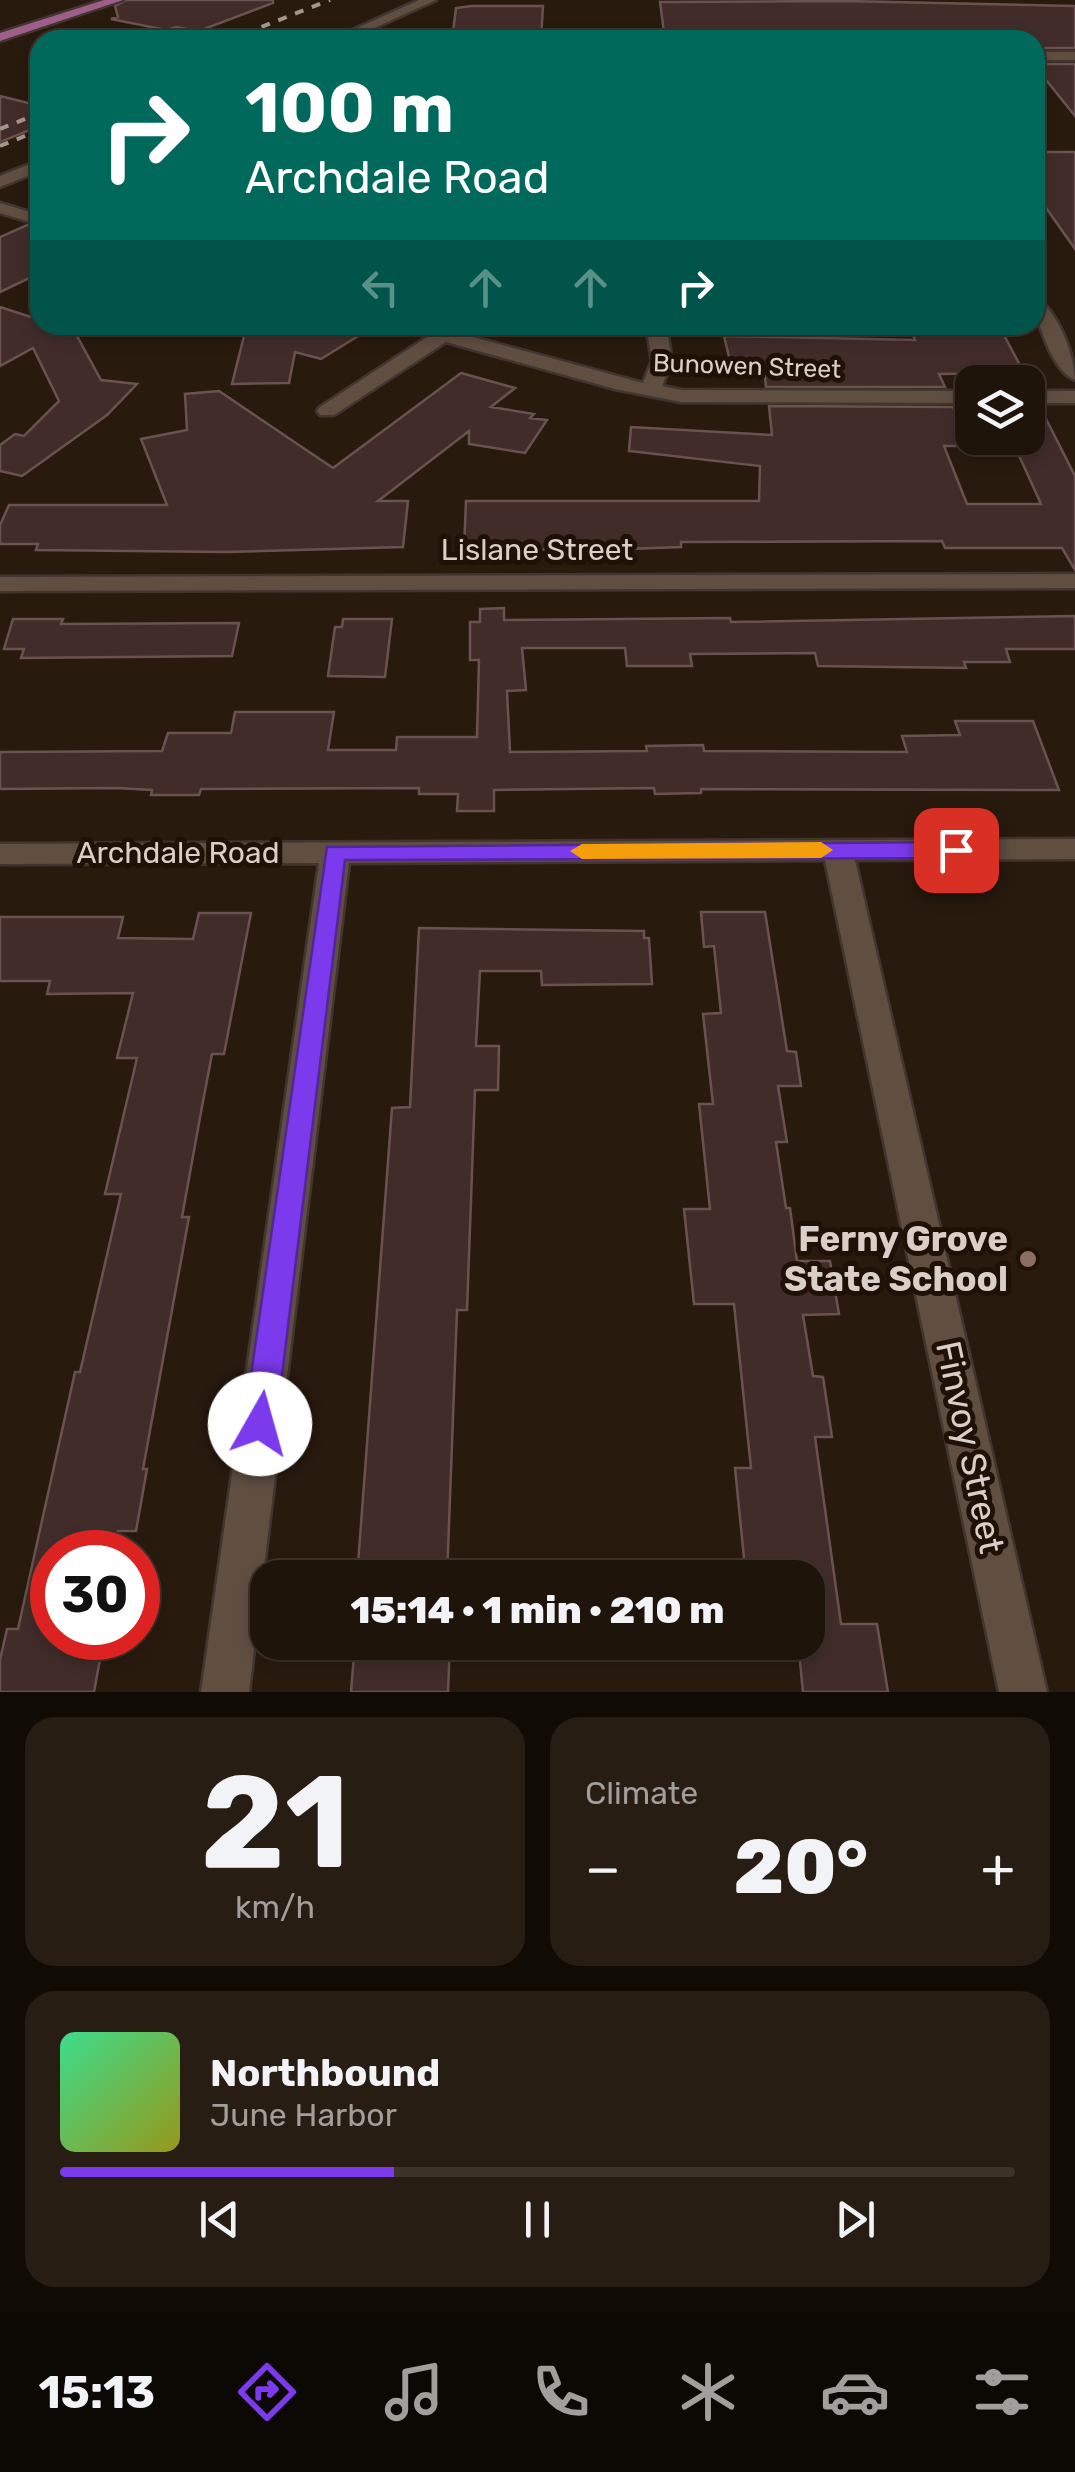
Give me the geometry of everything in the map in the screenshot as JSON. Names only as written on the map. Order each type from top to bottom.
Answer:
[{"type":"main road","points":[[0,37],[117,0]]},
{"type":"street","points":[[359,30],[408,6],[430,0]]},
{"type":"street","points":[[1045,56],[1075,56]]},
{"type":"street","points":[[0,182],[30,169]]},
{"type":"street","points":[[0,208],[30,217]]},
{"type":"street","points":[[1045,322],[1075,374]]},
{"type":"street","points":[[326,411],[443,335]]},
{"type":"street","name":"Bunowen Street","points":[[443,335],[650,392],[716,397],[955,397]]},
{"type":"street","points":[[650,392],[662,361],[658,335]]},
{"type":"street","points":[[1045,397],[1075,396]]},
{"type":"street","name":"Lislane Street","points":[[0,584],[1075,581]]},
{"type":"street","name":"Archdale Road","points":[[0,854],[1075,849]]},
{"type":"street","name":"Finvoy Street","points":[[838,850],[1023,1692]]},
{"type":"street","points":[[225,1692],[335,852]]},
{"type":"building","points":[[127,0],[273,0],[202,30],[166,30],[111,19],[118,17],[115,6]]},
{"type":"building","points":[[660,2],[1075,6],[1075,48],[1045,48],[1045,30],[664,30]]},
{"type":"building","points":[[543,6],[542,30],[453,30],[456,8]]},
{"type":"building","points":[[1045,64],[1075,64],[1075,116],[1045,78]]},
{"type":"building","points":[[0,96],[30,104],[30,130],[0,142]]},
{"type":"building","points":[[1045,152],[1075,152],[1075,249],[1045,206]]},
{"type":"building","points":[[30,226],[30,278],[0,292],[0,237]]},
{"type":"building","points":[[0,307],[30,317],[30,335],[76,335],[101,380],[137,384],[107,415],[22,476],[0,471],[0,445],[15,434],[24,436],[59,401],[33,348],[0,366]]},
{"type":"building","points":[[240,335],[360,335],[321,359],[295,352],[289,383],[232,384],[244,336]]},
{"type":"building","points":[[913,335],[1004,335],[1020,365],[955,365],[955,374],[939,374],[945,387],[766,387],[764,369],[732,369],[724,336],[915,340]]},
{"type":"building","points":[[461,373],[515,388],[491,407],[547,420],[525,453],[469,444],[469,431],[378,501],[408,501],[403,547],[226,552],[36,550],[38,544],[0,544],[0,525],[9,505],[167,505],[141,439],[187,430],[185,394],[219,391],[333,468]]},
{"type":"building","points":[[769,406],[953,407],[955,446],[944,446],[967,504],[1041,504],[1019,455],[1045,455],[1045,417],[1075,476],[1075,570],[1062,548],[945,548],[942,541],[681,542],[681,547],[601,550],[464,549],[466,501],[759,501],[760,466],[629,451],[631,427],[772,435]]},
{"type":"building","points":[[504,608],[504,620],[730,618],[731,622],[1075,616],[1075,649],[1006,649],[1010,662],[964,662],[966,668],[818,666],[815,653],[690,654],[692,666],[627,666],[625,648],[522,648],[526,690],[507,691],[510,752],[647,751],[646,746],[703,745],[704,751],[907,752],[902,736],[960,735],[955,721],[1033,721],[1059,790],[701,789],[701,793],[655,794],[654,788],[494,790],[494,811],[457,811],[458,794],[419,794],[419,788],[201,789],[199,795],[151,795],[152,790],[116,788],[0,789],[0,752],[162,751],[168,733],[231,733],[235,712],[334,712],[328,750],[396,750],[397,737],[477,737],[479,660],[470,660],[470,622],[480,622],[480,609]]},
{"type":"building","points":[[13,619],[63,619],[61,624],[239,623],[232,656],[21,658],[24,649],[4,649]]},
{"type":"building","points":[[343,619],[392,619],[385,677],[328,676],[335,627],[342,627]]},
{"type":"building","points":[[701,912],[765,912],[787,1051],[796,1052],[801,1086],[778,1086],[787,1142],[776,1142],[786,1208],[790,1208],[797,1261],[830,1261],[839,1314],[803,1315],[813,1376],[823,1377],[832,1437],[815,1437],[841,1624],[877,1624],[888,1692],[803,1692],[800,1660],[825,1660],[825,1560],[744,1560],[735,1468],[751,1468],[734,1304],[694,1304],[684,1209],[710,1209],[699,1104],[713,1104],[703,1014],[721,1013],[714,946],[704,947]]},
{"type":"building","points":[[199,913],[251,913],[224,1054],[212,1054],[201,1112],[182,1217],[189,1217],[143,1469],[147,1469],[136,1530],[40,1530],[121,1194],[105,1194],[137,1058],[117,1058],[133,993],[47,994],[50,981],[0,981],[0,917],[123,917],[118,938],[193,939]]},
{"type":"building","points":[[419,928],[644,931],[644,938],[649,938],[652,984],[542,985],[541,971],[480,971],[476,1046],[499,1046],[498,1090],[475,1090],[467,1310],[457,1310],[448,1560],[358,1560],[392,1108],[410,1107]]},
{"type":"building","points":[[30,1575],[30,1660],[100,1660],[94,1692],[0,1692],[0,1660],[7,1629],[18,1629]]},
{"type":"building","points":[[354,1660],[449,1660],[448,1692],[351,1692]]},
{"type":"railway","points":[[254,30],[330,0]]},
{"type":"railway","points":[[0,129],[30,117]]},
{"type":"railway","points":[[0,146],[30,134]]},
{"type":"slow traffic","points":[[582,851],[821,850]]},
{"type":"place","name":"Ferny Grove State School","points":[[1028,1259]]},
{"type":"route","points":[[260,1424],[335,852],[956,850]]}]
